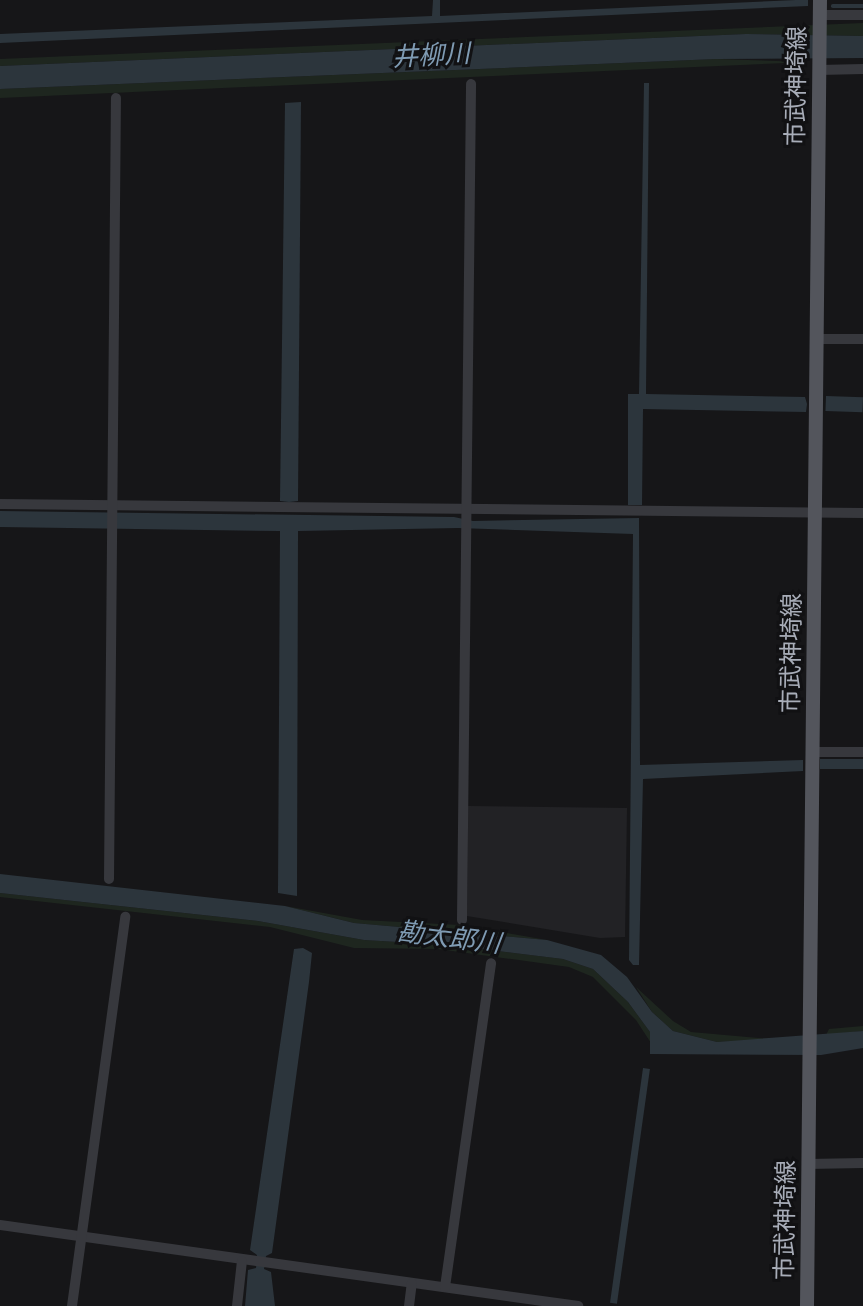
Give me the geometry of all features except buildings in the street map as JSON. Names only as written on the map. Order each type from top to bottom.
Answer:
[{"type":"main road","name":"市武神埼線","points":[[807,1306],[820,0]]},
{"type":"street","points":[[820,18],[863,15]]},
{"type":"street","points":[[819,68],[863,69]]},
{"type":"street","points":[[462,920],[471,84]]},
{"type":"street","points":[[109,879],[116,98]]},
{"type":"street","points":[[816,339],[863,339]]},
{"type":"street","points":[[0,503],[112,508],[863,513]]},
{"type":"street","points":[[813,752],[863,752]]},
{"type":"street","points":[[72,1306],[125,917]]},
{"type":"street","points":[[445,1287],[491,963]]},
{"type":"street","points":[[808,1164],[863,1163]]},
{"type":"street","points":[[0,1225],[578,1306]]},
{"type":"street","points":[[237,1306],[242,1261]]},
{"type":"street","points":[[408,1306],[412,1283]]},
{"type":"shaded area","points":[[863,23],[863,36],[746,34],[0,66],[0,59]]},
{"type":"shaded area","points":[[716,59],[807,62],[0,98],[0,89]]},
{"type":"shaded area","points":[[468,806],[627,808],[625,937],[600,938],[467,916]]},
{"type":"shaded area","points":[[0,893],[258,921],[364,940],[449,945],[563,959],[593,969],[628,1002],[650,1032],[651,1043],[636,1020],[593,977],[569,967],[438,949],[354,948],[270,927],[0,897]]},
{"type":"shaded area","points":[[285,906],[362,920],[460,925],[547,940],[354,923]]},
{"type":"shaded area","points":[[636,987],[673,1021],[691,1032],[781,1040],[717,1042],[673,1031],[652,1012]]},
{"type":"shaded area","points":[[863,1026],[863,1031],[826,1035],[829,1029]]},
{"type":"water","points":[[433,0],[440,0],[440,16],[796,0],[808,0],[808,6],[0,43],[0,34],[432,16]]},
{"type":"water","name":"井柳川","points":[[746,34],[863,36],[863,58],[716,59],[0,89],[0,66]]},
{"type":"water","points":[[644,83],[649,83],[646,394],[805,397],[807,404],[806,412],[643,409],[642,505],[628,505],[628,394],[639,394]]},
{"type":"water","points":[[301,102],[298,501],[289,502],[280,501],[285,103]]},
{"type":"water","points":[[826,396],[863,397],[862,412],[825,411]]},
{"type":"water","points":[[0,511],[454,517],[473,521],[639,518],[640,765],[803,760],[803,771],[643,779],[639,965],[633,965],[629,960],[633,534],[458,528],[298,531],[297,896],[278,893],[280,531],[0,527]]},
{"type":"water","points":[[820,759],[863,759],[863,769],[820,769]]},
{"type":"water","name":"勘太郎川","points":[[0,874],[285,906],[354,923],[547,940],[601,955],[627,977],[652,1012],[673,1031],[717,1042],[863,1031],[863,1048],[821,1055],[650,1054],[650,1032],[628,1002],[593,969],[563,959],[449,945],[364,940],[258,921],[0,893]]},
{"type":"water","points":[[303,948],[312,953],[309,982],[272,1253],[266,1256],[264,1269],[271,1272],[275,1306],[245,1306],[248,1270],[256,1268],[257,1255],[250,1250],[294,949]]},
{"type":"water","points":[[643,1068],[650,1069],[617,1304],[610,1303]]},
{"type":"waterway","points":[[833,6],[863,6]]}]
